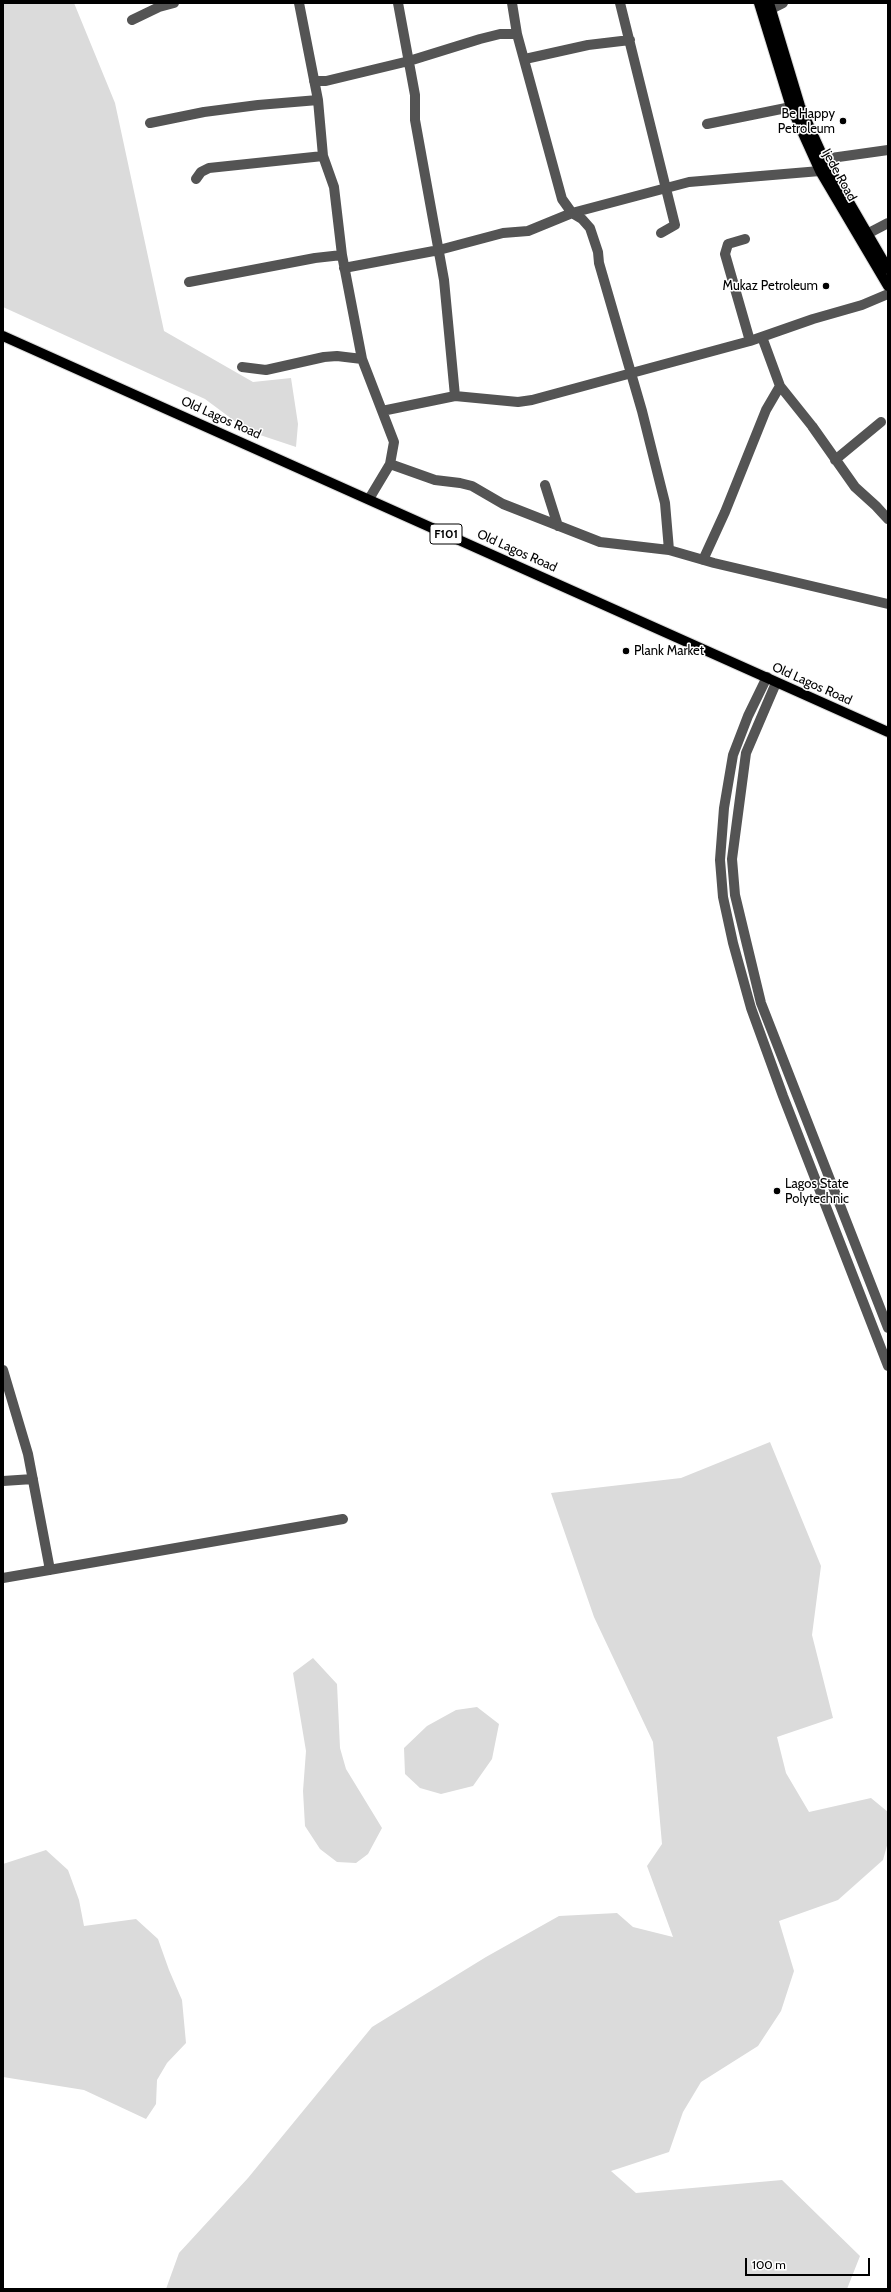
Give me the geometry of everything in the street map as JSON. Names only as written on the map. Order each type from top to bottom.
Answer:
[{"type":"main road","name":"Ijede Road","points":[[759,3],[791,107],[820,171],[888,286]]},
{"type":"main road","name":"Ijede Road","points":[[769,7],[800,106],[824,159],[888,269]]},
{"type":"main road","name":"Old Lagos Road","points":[[3,336],[888,732]]},
{"type":"street","points":[[132,20],[160,7],[174,3]]},
{"type":"street","points":[[299,3],[318,100],[323,156],[334,187],[344,268],[362,359],[394,442],[390,464],[369,499]]},
{"type":"street","points":[[398,3],[415,95],[415,120],[439,250],[454,396]]},
{"type":"street","points":[[512,3],[517,34],[525,59],[555,178],[562,199],[572,213],[582,219],[590,228],[594,237],[630,373],[642,411],[665,503],[669,550]]},
{"type":"street","points":[[620,3],[675,225],[661,233]]},
{"type":"street","points":[[769,7],[783,3]]},
{"type":"street","points":[[314,81],[326,81],[409,61],[500,34],[517,34]]},
{"type":"street","points":[[525,59],[588,45],[630,40]]},
{"type":"street","points":[[150,123],[204,112],[258,105],[318,100]]},
{"type":"street","points":[[707,124],[791,107]]},
{"type":"street","points":[[824,159],[888,150]]},
{"type":"street","points":[[196,179],[201,172],[209,168],[323,156]]},
{"type":"street","points":[[344,268],[439,250],[503,234],[528,231],[572,213],[665,187],[689,182],[820,171]]},
{"type":"street","points":[[867,234],[888,223]]},
{"type":"street","points":[[745,239],[728,244],[725,254],[750,341]]},
{"type":"street","points":[[189,282],[315,258],[342,255]]},
{"type":"street","points":[[382,411],[454,396],[518,402],[750,341],[888,294]]},
{"type":"street","points":[[762,337],[780,386],[855,487],[888,519]]},
{"type":"street","points":[[242,367],[266,370],[324,357],[337,356],[362,359]]},
{"type":"street","points":[[703,560],[725,512],[766,410],[780,386]]},
{"type":"street","points":[[835,460],[881,422]]},
{"type":"street","points":[[390,464],[435,480],[472,486],[503,504],[600,542],[669,550],[703,560],[888,604]]},
{"type":"street","points":[[545,485],[558,526]]},
{"type":"street","points":[[767,678],[748,716],[733,755],[724,808],[720,860],[723,896],[733,943],[751,1008],[783,1096],[888,1366]]},
{"type":"street","points":[[776,683],[746,753],[732,859],[735,895],[761,1003],[888,1328]]},
{"type":"street","points":[[3,1370],[26,1447],[50,1570]]},
{"type":"street","points":[[3,1482],[33,1479]]},
{"type":"street","points":[[3,1578],[343,1519]]},
{"type":"shaded area","points":[[3,3],[74,3],[115,103],[164,331],[253,382],[291,378],[298,424],[296,447],[248,431],[205,399],[3,307]]},
{"type":"shaded area","points":[[770,1442],[821,1566],[812,1635],[833,1718],[777,1737],[786,1773],[809,1812],[871,1798],[888,1812],[888,1842],[883,1860],[838,1900],[779,1921],[794,1971],[781,2011],[758,2046],[701,2082],[683,2112],[669,2152],[611,2171],[636,2193],[782,2180],[860,2256],[847,2289],[166,2289],[179,2253],[248,2178],[372,2027],[486,1957],[559,1916],[617,1913],[633,1927],[673,1937],[647,1866],[662,1844],[653,1742],[594,1617],[551,1493],[681,1478]]},
{"type":"shaded area","points":[[313,1658],[337,1684],[340,1748],[346,1769],[382,1828],[368,1854],[356,1863],[337,1862],[320,1849],[305,1826],[303,1791],[306,1751],[293,1673]]},
{"type":"shaded area","points":[[477,1707],[499,1724],[492,1759],[473,1786],[441,1794],[420,1788],[405,1774],[404,1748],[427,1726],[456,1710]]},
{"type":"shaded area","points":[[46,1850],[68,1870],[79,1900],[84,1926],[136,1919],[158,1939],[182,2000],[186,2043],[167,2063],[157,2080],[156,2104],[146,2119],[84,2090],[3,2077],[3,1864]]},
{"type":"place","name":"Be Happy Petroleum","points":[[843,121]]},
{"type":"place","name":"Mukaz Petroleum","points":[[826,286]]},
{"type":"place","name":"Plank Market","points":[[626,651]]},
{"type":"place","name":"Lagos State Polytechnic","points":[[777,1191]]}]
